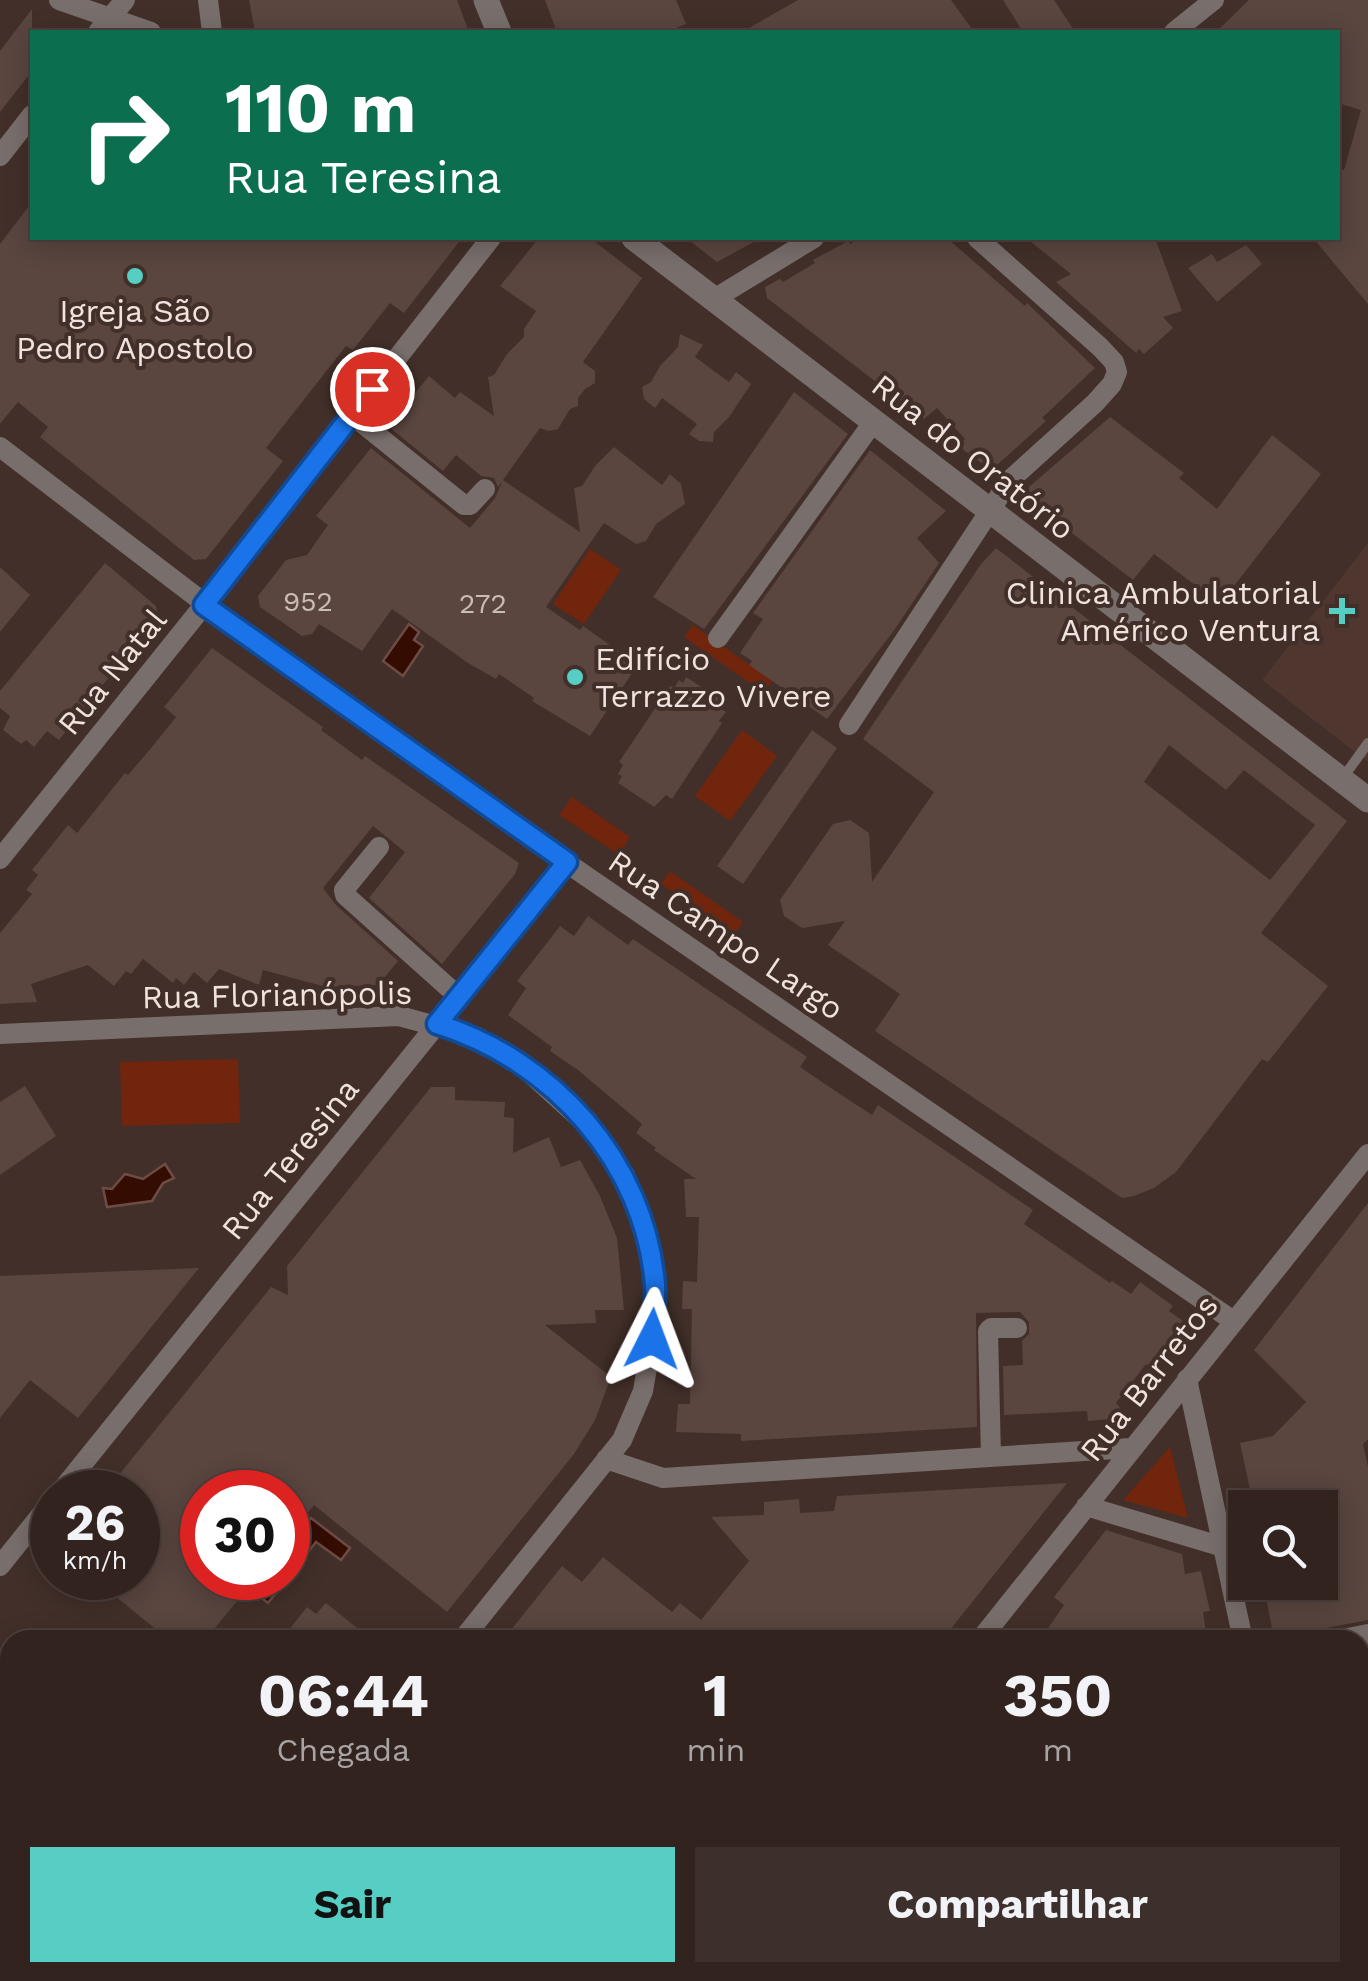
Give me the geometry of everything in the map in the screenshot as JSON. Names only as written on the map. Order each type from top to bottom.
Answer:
[{"type":"street","points":[[59,0],[104,25],[138,30]]},
{"type":"street","points":[[104,25],[125,0]]},
{"type":"street","points":[[208,0],[212,30]]},
{"type":"street","points":[[486,0],[498,30]]},
{"type":"street","points":[[1176,30],[1214,0]]},
{"type":"street","points":[[0,156],[30,118]]},
{"type":"street","name":"Rua Natal","points":[[0,859],[489,240]]},
{"type":"street","name":"Rua do Oratório","points":[[637,240],[1368,800]]},
{"type":"street","points":[[714,298],[811,240]]},
{"type":"street","points":[[848,725],[1010,480],[1096,403],[1117,372],[1114,362],[1100,347],[979,240]]},
{"type":"street","points":[[352,415],[464,505],[470,505],[485,489]]},
{"type":"street","points":[[718,638],[874,421]]},
{"type":"street","name":"Rua Campo Largo","points":[[0,447],[204,605],[567,862],[1232,1320]]},
{"type":"street","points":[[379,846],[344,890],[345,895],[459,997]]},
{"type":"street","name":"Rua Teresina","points":[[78,1470],[567,862]]},
{"type":"street","name":"Rua Florianópolis","points":[[0,1034],[400,1016],[476,1037],[510,1055],[595,1132],[625,1175],[642,1221],[655,1286],[652,1339],[643,1391],[622,1440],[470,1630]]},
{"type":"street","name":"Rua Barretos","points":[[988,1630],[1368,1154]]},
{"type":"street","points":[[991,1457],[988,1331],[1017,1328]]},
{"type":"street","points":[[1187,1378],[1241,1630]]},
{"type":"street","points":[[606,1459],[663,1478],[1131,1448]]},
{"type":"street","points":[[1086,1506],[1223,1547]]},
{"type":"street","points":[[0,1566],[30,1528]]},
{"type":"lane","points":[[1342,780],[1368,743]]},
{"type":"shaded area","name":"Clinica Ambulatorial Américo Ventura","points":[[1368,543],[1368,762],[1262,680]]},
{"type":"shaded area","points":[[590,549],[621,570],[584,624],[553,604]]},
{"type":"shaded area","points":[[409,624],[419,632],[414,640],[423,646],[403,676],[383,661]]},
{"type":"shaded area","points":[[693,625],[772,681],[764,693],[684,637]]},
{"type":"shaded area","points":[[742,730],[777,756],[730,821],[695,796]]},
{"type":"shaded area","points":[[572,797],[630,837],[619,855],[559,815]]},
{"type":"shaded area","points":[[670,871],[743,922],[734,935],[661,884]]},
{"type":"shaded area","points":[[238,1059],[240,1123],[122,1126],[120,1062]]},
{"type":"shaded area","points":[[165,1164],[174,1178],[163,1183],[152,1201],[107,1207],[103,1188],[112,1189],[125,1174],[143,1179]]},
{"type":"shaded area","points":[[1170,1447],[1188,1518],[1123,1500]]},
{"type":"shaded area","points":[[311,1518],[350,1548],[341,1560],[316,1542],[310,1550]]},
{"type":"building","points":[[249,0],[457,0],[468,30],[255,30]]},
{"type":"building","points":[[545,0],[676,0],[686,24],[671,30],[556,30]]},
{"type":"building","points":[[798,0],[951,0],[973,30],[746,30]]},
{"type":"building","points":[[1003,0],[1054,0],[1074,30],[1022,30]]},
{"type":"building","points":[[1249,0],[1368,0],[1368,304],[1315,240],[1340,240],[1340,169],[1344,170],[1361,110],[1340,104],[1340,30],[1218,30]]},
{"type":"building","points":[[32,9],[30,74],[0,112],[0,51]]},
{"type":"building","points":[[30,205],[30,240],[460,240],[404,313],[390,303],[353,350],[346,346],[266,448],[283,461],[206,559],[194,560],[40,437],[48,427],[18,402],[0,424],[0,244]]},
{"type":"building","points":[[537,240],[593,240],[642,278],[583,362],[595,371],[595,383],[585,389],[578,398],[578,406],[570,409],[558,429],[540,428],[503,480],[580,532],[574,488],[582,486],[614,447],[662,485],[670,474],[681,484],[685,504],[656,524],[646,541],[636,544],[604,523],[546,607],[580,630],[583,626],[620,652],[616,656],[635,669],[590,736],[532,701],[534,698],[499,674],[496,679],[468,663],[392,609],[362,651],[319,624],[312,634],[302,636],[260,607],[258,596],[286,560],[307,555],[328,525],[316,516],[371,448],[470,528],[495,498],[502,482],[498,487],[494,478],[481,476],[456,455],[443,471],[388,426],[429,376],[455,398],[460,392],[494,416],[488,377],[494,375],[524,337],[524,329],[536,311],[500,286]]},
{"type":"building","points":[[689,240],[757,240],[717,262]]},
{"type":"building","points":[[857,240],[949,240],[1025,306],[1027,303],[1095,368],[1042,418],[1046,421],[997,465],[984,465],[958,446],[965,439],[937,408],[924,419],[767,298],[765,287],[780,279],[783,282],[815,263],[813,260],[848,241],[850,244]]},
{"type":"building","points":[[1028,240],[1156,240],[1182,311],[1163,317],[1173,328],[1144,354],[1139,349],[1136,353],[1056,282],[1071,274]]},
{"type":"building","points":[[1246,245],[1262,264],[1217,302],[1188,268],[1212,254],[1217,262]]},
{"type":"building","points":[[680,334],[703,345],[695,357],[729,382],[736,372],[751,384],[714,432],[713,442],[699,441],[689,434],[697,424],[662,398],[655,408],[644,399],[642,387],[651,382],[678,347]]},
{"type":"building","points":[[794,392],[848,434],[704,629],[653,597]]},
{"type":"building","points":[[1110,417],[1184,473],[1179,478],[1217,509],[1272,435],[1321,474],[1220,604],[1154,554],[1133,580],[1029,500],[1029,487]]},
{"type":"building","points":[[870,450],[946,511],[917,538],[939,563],[827,719],[749,665],[752,661],[740,653],[763,619],[753,613]]},
{"type":"building","points":[[996,548],[1347,821],[1261,933],[1328,986],[1268,1062],[1262,1059],[1176,1172],[1134,1196],[1122,1198],[875,1031],[900,994],[828,945],[845,921],[802,928],[784,916],[780,900],[833,824],[850,820],[869,833],[872,882],[934,792],[863,739],[981,564]],"holes":[[[1169,745],[1226,790],[1244,770],[1315,825],[1270,880],[1144,782]]]},
{"type":"building","points":[[105,563],[156,606],[158,620],[59,740],[47,731],[34,747],[26,740],[21,744],[3,730],[10,716],[0,708],[0,691]]},
{"type":"building","points":[[0,567],[30,595],[0,632]]},
{"type":"building","points":[[212,648],[323,727],[321,730],[362,760],[365,756],[519,863],[515,874],[442,964],[369,898],[405,852],[373,826],[323,888],[336,905],[398,961],[378,985],[326,987],[263,970],[259,985],[219,969],[207,983],[194,972],[184,985],[176,978],[173,983],[143,959],[114,986],[88,965],[31,984],[37,1002],[0,1004],[0,933],[32,894],[26,890],[38,875],[32,870],[68,825],[77,833],[125,773],[128,775],[152,747],[176,717],[164,707]]},
{"type":"building","points":[[686,677],[725,702],[720,708],[726,712],[672,799],[666,795],[654,807],[618,783],[623,765],[619,762],[670,686],[674,688],[679,680],[683,683]]},
{"type":"building","points":[[812,730],[837,748],[743,884],[717,866]]},
{"type":"building","points":[[588,916],[628,945],[633,939],[807,1057],[800,1067],[840,1094],[872,1115],[878,1105],[1033,1210],[1024,1224],[1110,1283],[1131,1294],[1140,1282],[1173,1306],[1169,1311],[1183,1321],[1167,1342],[1174,1347],[1155,1372],[1146,1364],[1116,1403],[1123,1412],[1110,1419],[1088,1421],[1087,1411],[1004,1415],[1003,1366],[1023,1365],[1022,1341],[1029,1334],[1029,1322],[1020,1312],[976,1313],[977,1427],[741,1441],[741,1434],[676,1432],[678,1404],[690,1404],[692,1309],[682,1309],[683,1281],[697,1282],[699,1217],[686,1217],[684,1179],[696,1179],[636,1133],[642,1124],[508,1015],[526,988],[517,981],[560,926],[574,936]]},
{"type":"building","points":[[25,1086],[56,1136],[0,1175],[0,1102]]},
{"type":"building","points":[[431,1087],[455,1087],[455,1100],[505,1102],[504,1117],[514,1118],[513,1153],[549,1137],[561,1167],[580,1160],[617,1238],[624,1310],[595,1310],[596,1323],[545,1325],[611,1377],[595,1420],[574,1454],[447,1612],[314,1505],[310,1510],[310,1470],[180,1470],[180,1600],[238,1600],[213,1630],[157,1630],[120,1600],[160,1600],[160,1470],[123,1470],[271,1287],[288,1295],[287,1266]]},
{"type":"building","points":[[1368,1203],[1368,1439],[1363,1444],[1368,1467],[1368,1620],[1316,1630],[1272,1630],[1266,1600],[1338,1600],[1338,1490],[1250,1490],[1240,1443],[1273,1436],[1306,1402],[1254,1350]]},
{"type":"building","points":[[199,1268],[78,1418],[30,1380],[0,1418],[0,1276]]},
{"type":"building","points":[[1067,1483],[950,1630],[511,1630],[562,1566],[582,1582],[603,1557],[672,1612],[680,1603],[701,1620],[749,1561],[711,1517],[764,1515],[764,1502],[799,1499],[800,1513],[834,1511],[837,1496]]},
{"type":"building","points":[[1106,1530],[1182,1554],[1185,1574],[1201,1571],[1210,1611],[1203,1612],[1206,1630],[1047,1630],[1064,1605],[1054,1597]]},
{"type":"building","points":[[326,1603],[360,1630],[289,1630],[307,1607],[316,1614]]},
{"type":"place","name":"Igreja São Pedro Apostolo","points":[[135,276]]},
{"type":"place","name":"Clinica Ambulatorial Américo Ventura","points":[[1342,611]]},
{"type":"place","name":"Edifício Terrazzo Vivere","points":[[575,677]]},
{"type":"route","points":[[372,389],[204,605],[567,862],[437,1024],[476,1037],[510,1055],[595,1132],[625,1175],[642,1221],[655,1286],[652,1339]]}]
